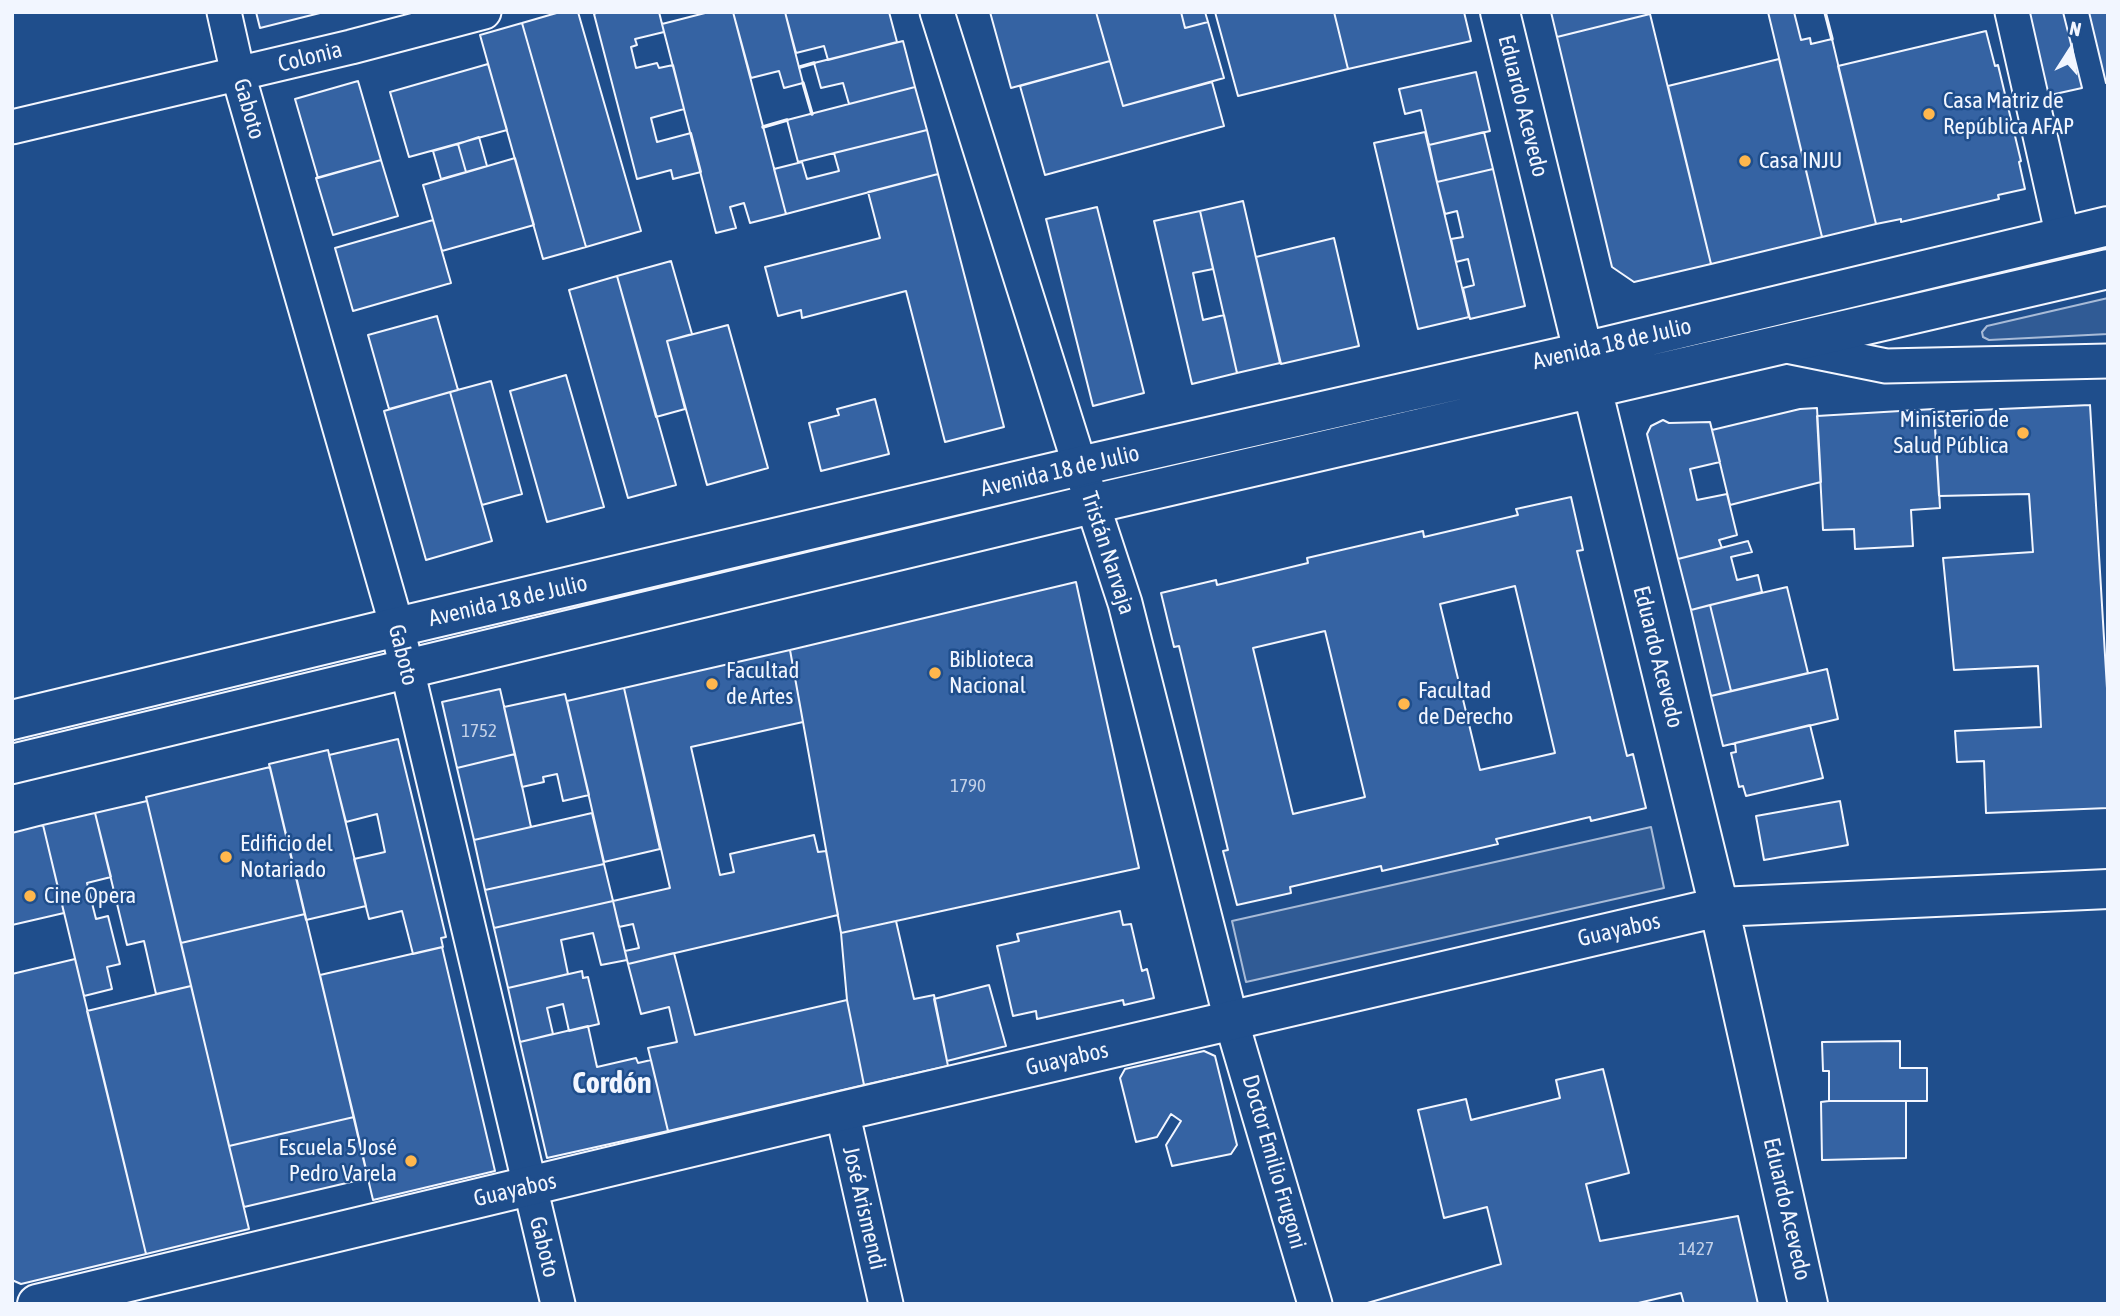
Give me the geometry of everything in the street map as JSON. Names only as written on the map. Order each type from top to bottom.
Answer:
[{"type":"main road","name":"Eduardo Acevedo","points":[[1500,12],[1719,907],[1808,1304]]},
{"type":"main road","name":"Avenida 18 de Julio","points":[[12,764],[1092,504],[2108,226]]},
{"type":"main road","name":"Avenida 18 de Julio","points":[[12,720],[1080,466],[1587,370],[1780,345],[2108,269]]},
{"type":"main road","name":"Guayabos","points":[[37,1304],[842,1111],[1719,907],[2108,889]]},
{"type":"street","name":"Gaboto","points":[[224,12],[238,74],[397,627],[558,1304]]},
{"type":"street","name":"Colonia","points":[[12,127],[484,12]]},
{"type":"street","name":"Tristán Narvaja","points":[[937,12],[1125,603],[1231,1020]]},
{"type":"street","points":[[2012,12],[2063,237]]},
{"type":"street","name":"Avenida 18 de Julio","points":[[1780,345],[1886,366],[2108,361]]},
{"type":"street","name":"Doctor Emilio Frugoni","points":[[1231,1020],[1315,1304]]},
{"type":"street","name":"José Arismendi","points":[[842,1111],[886,1304]]},
{"type":"shaded area","points":[[2108,298],[2108,334],[1989,340],[1983,337],[1982,332],[1987,326]]},
{"type":"shaded area","points":[[1651,827],[1664,888],[1246,982],[1232,921]]},
{"type":"building","points":[[256,12],[324,12],[260,28]]},
{"type":"building","points":[[560,12],[578,12],[641,231],[586,247],[522,23]]},
{"type":"building","points":[[659,12],[664,32],[635,39],[637,45],[631,47],[636,68],[657,63],[659,68],[673,65],[684,109],[651,118],[657,142],[691,133],[701,172],[673,179],[671,170],[637,179],[594,14]]},
{"type":"building","points":[[709,12],[733,12],[786,214],[750,223],[744,203],[730,207],[736,228],[716,233],[662,24]]},
{"type":"building","points":[[733,12],[785,12],[803,83],[784,88],[779,71],[751,78]]},
{"type":"building","points":[[785,12],[889,12],[897,42],[828,60],[824,46],[796,53]]},
{"type":"building","points":[[990,12],[1096,12],[1110,61],[1011,88]]},
{"type":"building","points":[[1096,12],[1181,12],[1185,28],[1208,22],[1224,78],[1123,106]]},
{"type":"building","points":[[1181,12],[1205,12],[1208,22],[1185,28]]},
{"type":"building","points":[[1215,12],[1334,12],[1348,69],[1238,96]]},
{"type":"building","points":[[1334,12],[1464,12],[1471,41],[1348,69]]},
{"type":"building","points":[[1551,12],[1650,12],[1650,14],[1557,37]]},
{"type":"building","points":[[1768,12],[1794,12],[1801,40],[1810,38],[1811,44],[1832,39],[1876,224],[1822,237]]},
{"type":"building","points":[[2026,12],[2063,12],[2082,88],[2046,96]]},
{"type":"building","points":[[2089,12],[2108,12],[2106,83]]},
{"type":"building","points":[[1650,14],[1711,264],[1634,282],[1612,267],[1557,37]]},
{"type":"building","points":[[522,23],[586,247],[543,259],[480,35]]},
{"type":"building","name":"Casa Matriz de República AFAP","points":[[1986,31],[1995,66],[1998,65],[2025,189],[1998,195],[1999,199],[1901,222],[1901,219],[1876,224],[1838,66]]},
{"type":"building","points":[[903,41],[915,87],[849,104],[843,83],[821,88],[814,63]]},
{"type":"building","name":"Casa INJU","points":[[1779,59],[1822,237],[1711,264],[1668,86]]},
{"type":"building","points":[[1110,61],[1123,106],[1212,82],[1224,126],[1045,175],[1020,86]]},
{"type":"building","points":[[488,64],[507,130],[409,157],[390,92]]},
{"type":"building","points":[[1476,72],[1490,131],[1429,145],[1421,110],[1405,114],[1399,89]]},
{"type":"building","points":[[358,81],[381,160],[318,178],[295,99]]},
{"type":"building","points":[[915,87],[927,130],[798,162],[787,120]]},
{"type":"building","points":[[927,130],[938,174],[786,214],[774,169],[802,162],[807,179],[839,171],[834,153]]},
{"type":"building","points":[[1425,132],[1469,317],[1418,329],[1374,143]]},
{"type":"building","points":[[1484,132],[1493,169],[1437,182],[1429,145]]},
{"type":"building","points":[[479,137],[487,166],[466,172],[458,144]]},
{"type":"building","points":[[458,144],[466,172],[441,179],[433,151]]},
{"type":"building","points":[[515,158],[534,225],[442,251],[423,185]]},
{"type":"building","points":[[381,160],[398,216],[333,235],[316,178]]},
{"type":"building","points":[[1493,169],[1525,306],[1470,319],[1463,288],[1474,285],[1468,259],[1456,262],[1451,239],[1463,237],[1457,211],[1445,214],[1437,182]]},
{"type":"building","points":[[938,174],[1004,427],[945,442],[906,291],[802,318],[801,310],[778,316],[765,267],[880,238],[868,192]]},
{"type":"building","points":[[1243,201],[1280,363],[1237,373],[1200,211]]},
{"type":"building","points":[[1097,207],[1144,393],[1093,406],[1046,219]]},
{"type":"building","points":[[1200,211],[1213,269],[1193,273],[1203,320],[1224,315],[1237,373],[1192,384],[1154,221]]},
{"type":"building","points":[[433,220],[451,283],[353,311],[335,248]]},
{"type":"building","points":[[1334,238],[1359,346],[1281,364],[1256,257]]},
{"type":"building","points":[[671,261],[692,334],[667,341],[685,409],[656,417],[617,276]]},
{"type":"building","points":[[617,276],[676,485],[628,498],[569,290]]},
{"type":"building","points":[[437,316],[458,390],[389,409],[368,335]]},
{"type":"building","points":[[728,325],[768,468],[707,485],[667,341]]},
{"type":"building","points":[[566,375],[604,507],[547,522],[510,391]]},
{"type":"building","points":[[491,381],[522,494],[482,505],[450,392]]},
{"type":"building","points":[[450,392],[492,541],[426,560],[384,411]]},
{"type":"building","points":[[875,399],[889,454],[821,471],[809,423],[839,415],[837,409]]},
{"type":"building","points":[[2090,405],[2108,705],[2108,808],[1986,813],[1984,761],[1957,762],[1955,731],[2041,727],[2038,666],[1954,670],[1943,558],[2033,552],[2029,494],[1939,496],[1934,412]]},
{"type":"building","points":[[1817,408],[1821,482],[1730,505],[1712,430],[1800,409]]},
{"type":"building","points":[[1934,409],[1940,508],[1911,510],[1913,546],[1855,549],[1854,529],[1823,530],[1817,416]]},
{"type":"building","points":[[1663,420],[1669,423],[1710,422],[1720,462],[1690,469],[1697,500],[1727,494],[1737,535],[1719,540],[1722,548],[1678,559],[1647,434],[1651,426]]},
{"type":"building","name":"Facultad de Derecho","points":[[1571,497],[1583,550],[1577,551],[1627,756],[1633,754],[1646,808],[1591,821],[1590,817],[1496,839],[1498,844],[1382,871],[1381,866],[1290,887],[1291,893],[1237,905],[1223,851],[1228,850],[1179,646],[1174,647],[1161,593],[1216,580],[1217,585],[1308,563],[1307,558],[1423,531],[1424,537],[1518,515],[1516,509]],"holes":[[[1515,586],[1555,753],[1480,770],[1440,604]],[[1325,631],[1365,797],[1293,814],[1253,648]]]},
{"type":"building","points":[[1748,541],[1752,552],[1731,557],[1737,580],[1758,575],[1762,592],[1691,610],[1678,559]]},
{"type":"building","name":"Biblioteca Nacional","points":[[1076,582],[1139,868],[841,933],[790,650]]},
{"type":"building","points":[[1787,587],[1808,673],[1731,691],[1710,605]]},
{"type":"building","points":[[1710,605],[1731,691],[1711,696],[1691,610]]},
{"type":"building","points":[[790,650],[803,722],[691,747],[720,875],[734,872],[730,854],[814,835],[818,852],[826,851],[838,915],[628,964],[625,951],[639,948],[633,924],[619,927],[613,901],[670,888],[624,688]]},
{"type":"building","points":[[1827,669],[1838,719],[1723,746],[1711,696]]},
{"type":"building","points":[[624,688],[660,849],[604,862],[567,701]]},
{"type":"building","points":[[500,689],[515,754],[457,768],[442,702]]},
{"type":"building","points":[[565,694],[589,795],[563,801],[557,774],[543,777],[544,782],[522,787],[504,707]]},
{"type":"building","points":[[1810,725],[1823,778],[1746,796],[1743,786],[1739,787],[1731,753],[1736,752],[1735,743]]},
{"type":"building","points":[[398,739],[446,937],[441,938],[443,947],[413,954],[402,911],[369,919],[354,859],[385,852],[377,814],[346,822],[329,755]]},
{"type":"building","points":[[328,750],[366,906],[306,920],[269,764]]},
{"type":"building","points":[[515,754],[531,827],[474,840],[457,768]]},
{"type":"building","name":"Edificio del Notariado","points":[[270,767],[305,914],[181,943],[146,797]]},
{"type":"building","points":[[147,801],[191,986],[156,994],[144,941],[127,945],[95,813]]},
{"type":"building","points":[[1840,801],[1848,845],[1764,860],[1756,816]]},
{"type":"building","points":[[95,813],[111,877],[87,883],[96,919],[108,916],[120,964],[107,967],[112,989],[84,996],[43,825]]},
{"type":"building","points":[[592,813],[604,864],[485,890],[474,840]]},
{"type":"building","points":[[43,825],[64,913],[12,925],[12,833]]},
{"type":"building","points":[[604,864],[613,901],[494,928],[485,890]]},
{"type":"building","points":[[613,901],[627,960],[601,965],[593,933],[561,940],[568,974],[508,988],[494,928]]},
{"type":"building","points":[[1120,911],[1123,925],[1131,924],[1142,971],[1147,969],[1154,998],[1124,1005],[1123,1000],[1037,1019],[1036,1011],[1013,1016],[997,946],[1019,941],[1017,934]]},
{"type":"building","points":[[305,914],[354,1117],[229,1146],[181,943]]},
{"type":"building","points":[[896,921],[914,999],[934,995],[948,1066],[864,1085],[847,1000],[841,933]]},
{"type":"building","points":[[442,947],[495,1171],[373,1200],[320,975]]},
{"type":"building","points":[[674,953],[695,1035],[847,1000],[864,1085],[668,1131],[648,1048],[677,1042],[669,1007],[641,1014],[628,964]]},
{"type":"building","points":[[75,959],[146,1254],[21,1284],[12,1280],[12,974]]},
{"type":"building","points":[[582,971],[583,978],[588,977],[599,1024],[569,1031],[563,1004],[547,1008],[553,1034],[520,1042],[508,988]]},
{"type":"building","points":[[989,985],[1006,1046],[947,1061],[934,999]]},
{"type":"building","points":[[191,986],[249,1229],[146,1254],[87,1011]]},
{"type":"building","points":[[588,1026],[597,1067],[636,1058],[638,1063],[651,1060],[668,1131],[547,1158],[520,1042]]},
{"type":"building","points":[[1900,1041],[1900,1068],[1927,1068],[1927,1101],[1829,1101],[1829,1071],[1823,1071],[1822,1042]]},
{"type":"building","points":[[1204,1051],[1215,1056],[1237,1145],[1231,1154],[1172,1166],[1166,1145],[1181,1121],[1171,1114],[1157,1137],[1136,1142],[1120,1078],[1125,1069]]},
{"type":"building","points":[[1603,1069],[1629,1173],[1586,1184],[1600,1241],[1738,1216],[1758,1304],[1684,1304],[1681,1293],[1634,1304],[1364,1304],[1501,1264],[1487,1207],[1444,1218],[1418,1110],[1466,1099],[1471,1120],[1560,1098],[1556,1080]]},
{"type":"building","points":[[1906,1101],[1906,1158],[1822,1160],[1821,1102]]},
{"type":"building","points":[[354,1117],[368,1178],[244,1207],[229,1146]]},
{"type":"wall","points":[[1825,12],[1832,39]]},
{"type":"wall","points":[[800,67],[814,63]]},
{"type":"wall","points":[[803,83],[812,114]]},
{"type":"wall","points":[[763,127],[787,120]]},
{"type":"place","name":"Casa Matriz de República AFAP","points":[[1929,114]]},
{"type":"place","name":"Casa INJU","points":[[1745,161]]},
{"type":"place","name":"Ministerio de Salud Pública","points":[[2023,433]]},
{"type":"place","name":"Biblioteca Nacional","points":[[935,673]]},
{"type":"place","name":"Facultad de Artes","points":[[712,684]]},
{"type":"place","name":"Facultad de Derecho","points":[[1404,704]]},
{"type":"place","name":"Edificio del Notariado","points":[[226,857]]},
{"type":"place","name":"Cine Opera","points":[[30,896]]},
{"type":"place","name":"Escuela 5 José Pedro Varela","points":[[411,1161]]},
{"type":"district","name":"Cordón","points":[[612,1084]]}]
